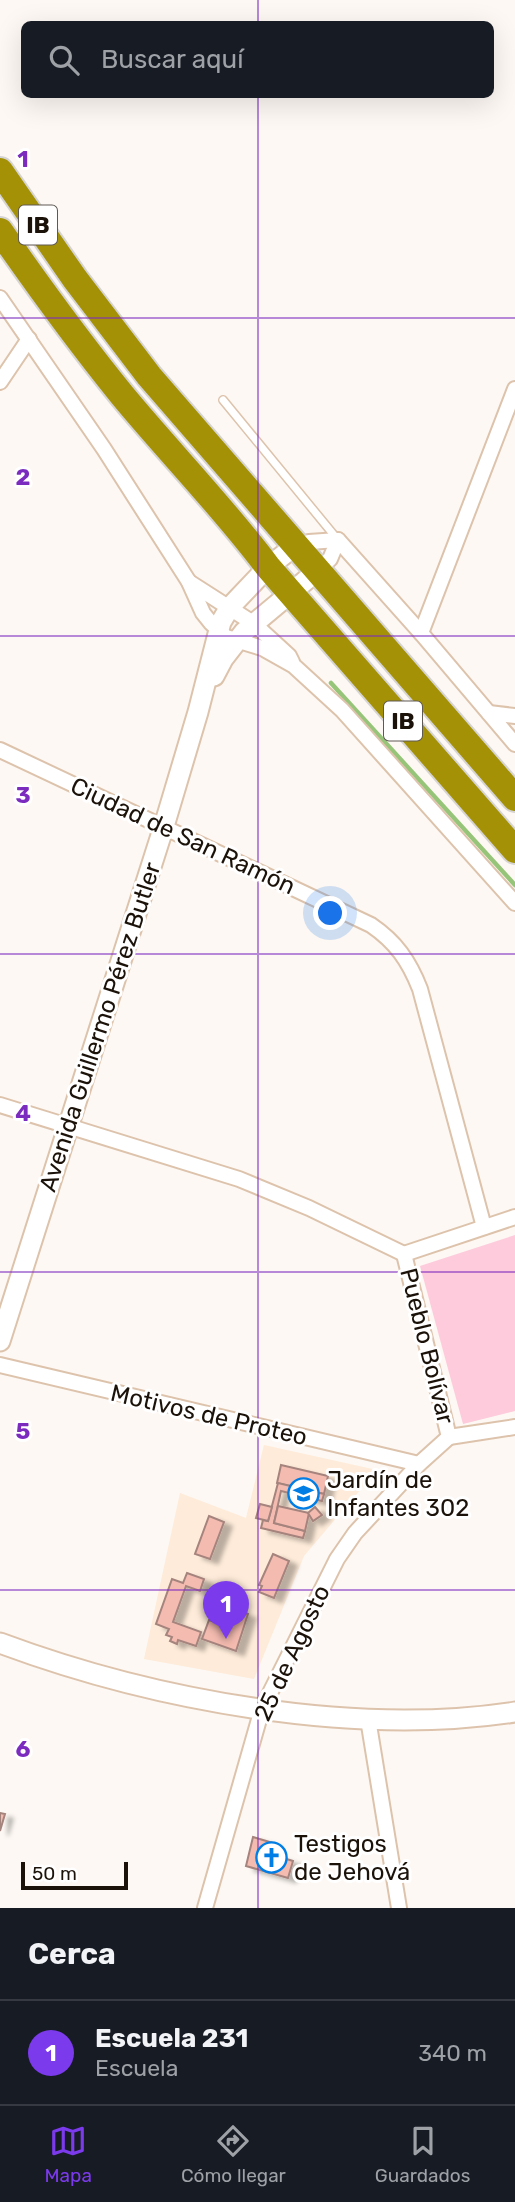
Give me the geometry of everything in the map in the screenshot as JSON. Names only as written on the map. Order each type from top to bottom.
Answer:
[{"type":"highway","name":"IB","points":[[0,172],[75,279],[149,376],[515,798]]},
{"type":"highway","name":"IB","points":[[0,231],[78,340],[124,397],[515,850]]},
{"type":"street","points":[[0,298],[104,449],[188,582],[203,613],[227,635],[262,648],[294,666],[342,710],[515,903]]},
{"type":"street","points":[[0,382],[29,339]]},
{"type":"street","points":[[421,633],[515,389]]},
{"type":"street","points":[[295,546],[338,540]]},
{"type":"street","points":[[338,540],[515,744]]},
{"type":"street","points":[[227,635],[254,623],[317,571],[330,559],[338,540]]},
{"type":"street","name":"Avenida Guillermo Pérez Butler","points":[[0,1340],[198,712],[227,635],[230,607],[268,567],[295,546]]},
{"type":"street","points":[[188,582],[254,623],[289,656],[294,666]]},
{"type":"street","points":[[489,713],[515,716]]},
{"type":"street","name":"Ciudad de San Ramón","points":[[0,750],[371,925],[388,937],[411,967],[420,989],[484,1227]]},
{"type":"street","points":[[0,1105],[239,1179],[309,1208],[404,1254],[515,1217]]},
{"type":"street","name":"Pueblo Bolívar","points":[[404,1254],[449,1437]]},
{"type":"street","name":"Motivos de Proteo","points":[[0,1365],[418,1464]]},
{"type":"street","points":[[449,1437],[515,1427]]},
{"type":"street","name":"25 de Agosto","points":[[205,1908],[262,1709],[337,1559],[355,1534],[418,1464],[449,1437]]},
{"type":"street","points":[[0,1643],[43,1659],[108,1677],[262,1709],[415,1720],[454,1719],[515,1712]]},
{"type":"street","points":[[368,1718],[399,1908]]},
{"type":"lane","points":[[223,400],[338,540]]},
{"type":"shaded area","points":[[515,1235],[515,1411],[463,1424],[420,1266]]},
{"type":"shaded area","points":[[264,1445],[377,1470],[304,1556],[254,1679],[144,1659],[180,1493],[246,1518]]},
{"type":"building","points":[[281,1465],[328,1476],[324,1494],[277,1483]]},
{"type":"building","points":[[278,1483],[324,1494],[322,1501],[281,1491],[274,1523],[305,1531],[303,1538],[261,1528],[263,1520],[268,1521]]},
{"type":"building","points":[[260,1504],[272,1507],[268,1521],[256,1518]]},
{"type":"building","points":[[278,1506],[309,1513],[305,1531],[274,1523]]},
{"type":"building","points":[[315,1507],[322,1515],[313,1521],[308,1513]]},
{"type":"building","points":[[209,1516],[224,1522],[210,1559],[195,1554]]},
{"type":"building","points":[[273,1554],[289,1561],[274,1598],[259,1592],[262,1586],[259,1585]]},
{"type":"building","points":[[187,1573],[204,1579],[200,1591],[186,1586],[173,1622],[201,1632],[196,1646],[178,1640],[177,1644],[170,1641],[172,1637],[166,1635],[169,1629],[156,1624],[172,1579],[183,1583]]},
{"type":"building","points":[[224,1606],[248,1614],[236,1651],[202,1639],[209,1620],[218,1623]]},
{"type":"building","points":[[0,1813],[5,1814],[0,1831]]},
{"type":"building","points":[[253,1837],[273,1843],[270,1854],[293,1861],[288,1878],[246,1866]]},
{"type":"waterway","points":[[331,683],[515,885]]},
{"type":"place","name":"Jardín de Infantes 302","points":[[304,1494]]},
{"type":"place","name":"Escuela 231","points":[[226,1639]]},
{"type":"place","name":"Testigos de Jehová","points":[[271,1858]]}]
